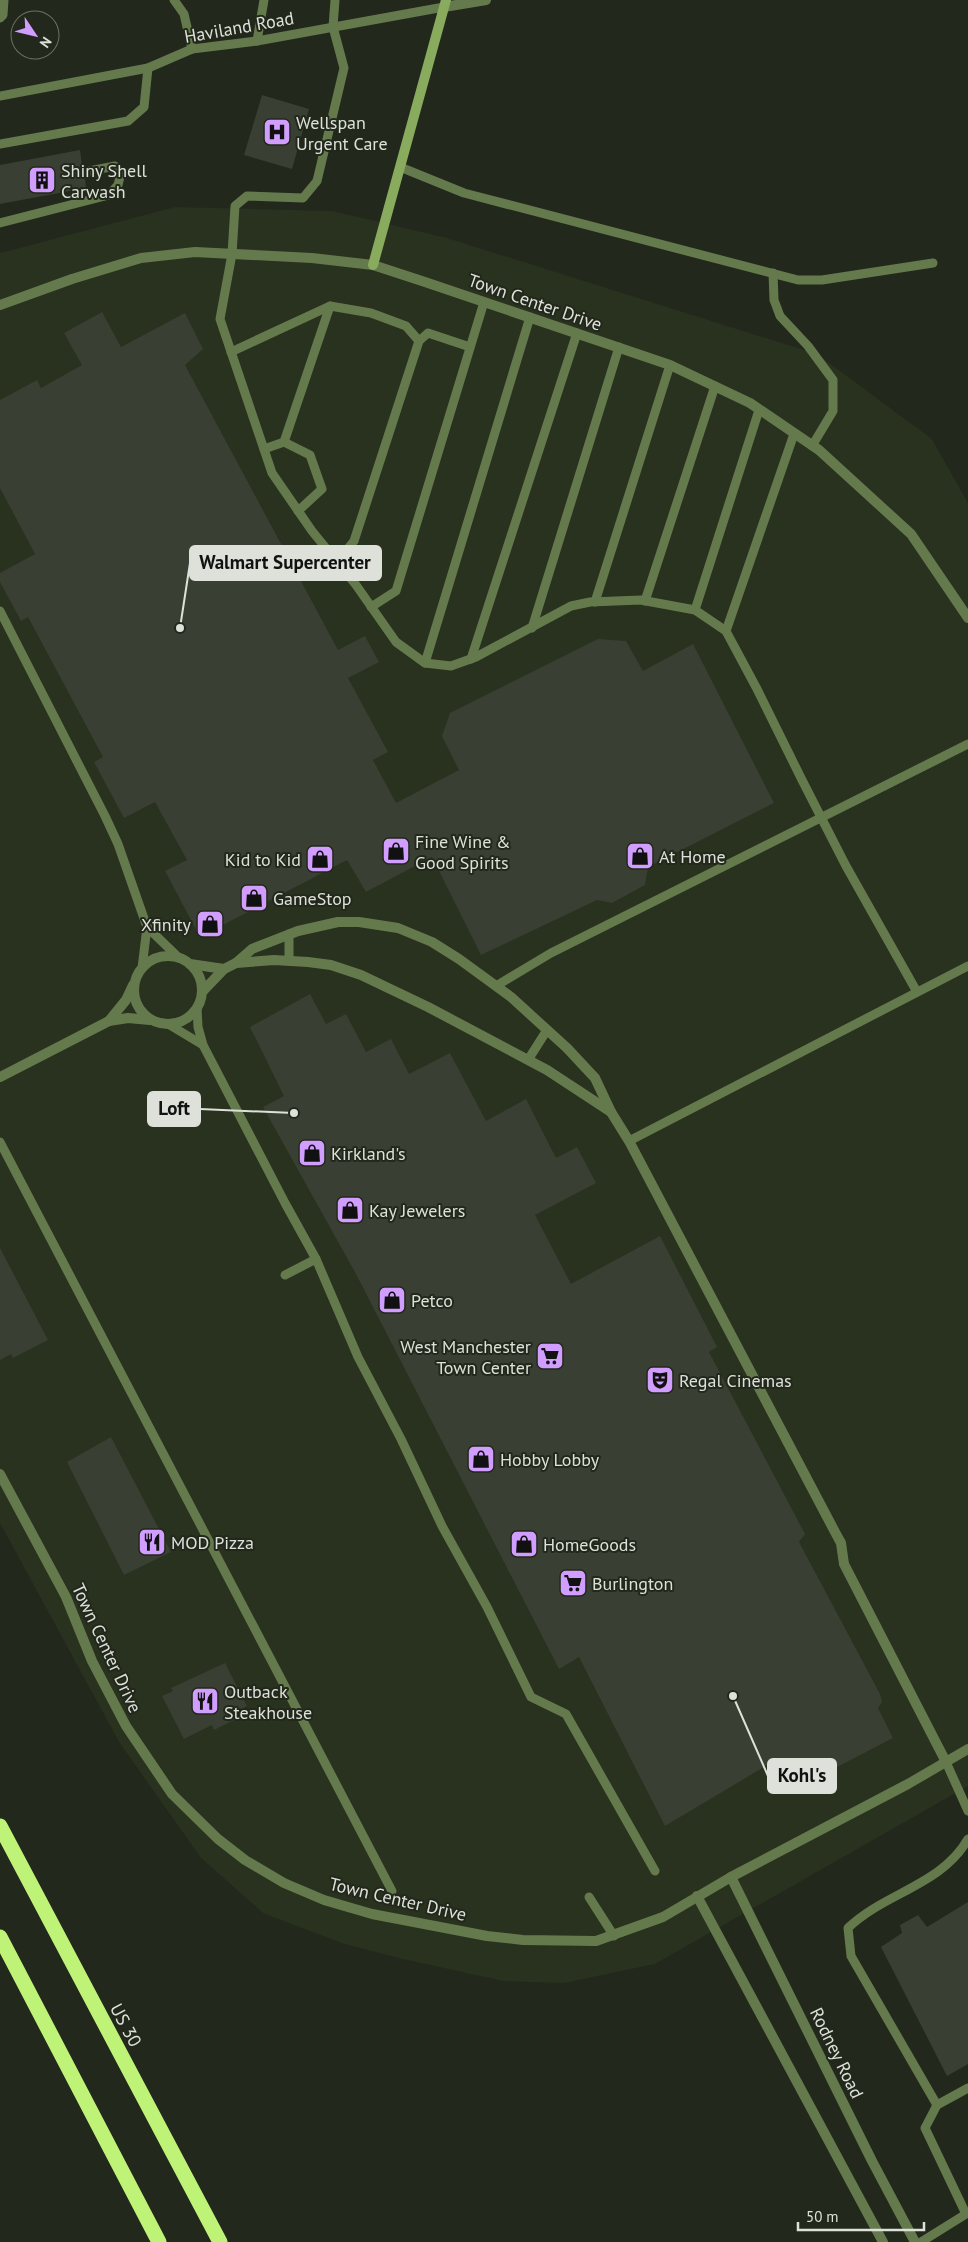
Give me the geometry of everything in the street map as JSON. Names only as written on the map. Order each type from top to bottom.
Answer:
[{"type":"highway","name":"US 30","points":[[0,1826],[220,2242]]},
{"type":"highway","points":[[0,1938],[159,2242]]},
{"type":"street","name":"Haviland Road","points":[[445,4],[486,0]]},
{"type":"street","points":[[373,265],[445,4]]},
{"type":"street","name":"Town Center Drive","points":[[0,305],[72,279],[140,258],[194,252],[312,258],[373,265],[670,365],[715,386],[759,410],[812,446],[911,534],[968,618]]},
{"type":"street","points":[[0,1077],[109,1021],[128,1018],[168,1024],[185,1020],[197,1008],[202,992],[224,968],[236,963],[252,949],[289,934],[338,922],[359,922],[398,928],[432,942],[496,986],[580,1060],[595,1078],[611,1112],[629,1141],[836,1532],[841,1543],[844,1564],[946,1762]]},
{"type":"street","points":[[109,1021],[126,1000],[142,968],[152,960],[161,957],[179,958],[190,964],[224,968]]},
{"type":"street","points":[[236,963],[289,960],[331,965],[361,975],[407,996],[528,1060],[611,1112]]},
{"type":"street","points":[[190,964],[198,975],[202,992]]},
{"type":"street","points":[[135,980],[134,998],[137,1006],[150,1020]]},
{"type":"street","name":"Town Center Drive","points":[[0,1474],[66,1597],[92,1662],[126,1726],[172,1794],[218,1839],[245,1860],[284,1883],[324,1900],[372,1914],[434,1927],[523,1940],[596,1941],[663,1917],[731,1876],[908,1784],[968,1749]]},
{"type":"street","name":"Rodney Road","points":[[731,1876],[872,2160],[915,2242]]},
{"type":"street","points":[[697,1896],[883,2242]]},
{"type":"lane","points":[[0,18],[3,15],[4,0]]},
{"type":"lane","points":[[174,0],[184,14],[192,49]]},
{"type":"lane","points":[[257,40],[264,0]]},
{"type":"lane","points":[[335,0],[332,27],[344,68],[317,181],[303,198],[247,196],[236,206],[232,254],[220,319],[272,473],[298,511],[396,642],[425,663],[452,666],[471,659],[572,606],[595,602],[645,601],[694,610],[726,631],[821,818],[917,992]]},
{"type":"lane","name":"Haviland Road","points":[[0,96],[148,68],[192,49],[332,27],[445,4]]},
{"type":"lane","points":[[0,144],[128,121],[144,107],[148,68]]},
{"type":"lane","points":[[0,223],[109,195],[118,185],[121,173],[115,166],[84,172]]},
{"type":"lane","points":[[400,167],[464,193],[798,280],[822,280],[933,263]]},
{"type":"lane","points":[[772,273],[774,300],[780,316],[808,346],[833,380],[833,411],[812,446]]},
{"type":"lane","points":[[371,607],[396,591],[484,302]]},
{"type":"lane","points":[[231,352],[330,306],[371,313],[406,326],[419,341]]},
{"type":"lane","points":[[284,442],[330,306]]},
{"type":"lane","points":[[425,663],[530,317]]},
{"type":"lane","points":[[337,562],[354,541],[419,341],[428,333],[470,347]]},
{"type":"lane","points":[[471,659],[577,333]]},
{"type":"lane","points":[[532,628],[619,348]]},
{"type":"lane","points":[[595,602],[670,365]]},
{"type":"lane","points":[[645,601],[715,386]]},
{"type":"lane","points":[[694,610],[759,410]]},
{"type":"lane","points":[[726,631],[794,434]]},
{"type":"lane","points":[[264,449],[284,442],[310,455],[322,489],[298,511]]},
{"type":"lane","points":[[0,611],[118,844],[147,927],[142,968]]},
{"type":"lane","points":[[496,986],[551,953],[968,744]]},
{"type":"lane","points":[[147,927],[179,958]]},
{"type":"lane","points":[[289,934],[289,960]]},
{"type":"lane","points":[[629,1141],[968,966]]},
{"type":"lane","points":[[197,1008],[198,1028],[203,1045],[285,1204],[316,1259],[358,1357],[401,1439],[442,1526],[487,1607],[531,1697],[566,1714],[655,1872]]},
{"type":"lane","points":[[168,1024],[203,1045]]},
{"type":"lane","points":[[528,1060],[547,1030]]},
{"type":"lane","points":[[0,1142],[392,1891]]},
{"type":"lane","points":[[286,1275],[316,1259]]},
{"type":"lane","points":[[946,1762],[968,1811]]},
{"type":"lane","points":[[937,2105],[851,1956],[848,1928],[861,1916],[937,1874],[959,1854],[968,1839]]},
{"type":"lane","points":[[589,1897],[614,1936]]},
{"type":"lane","points":[[921,2242],[966,2214],[925,2128],[937,2105],[968,2088]]},
{"type":"shaded area","name":"West Manchester Town Center","points":[[175,207],[333,211],[447,238],[817,354],[932,439],[968,503],[968,1786],[655,1964],[564,1983],[503,1981],[344,1944],[263,1913],[201,1858],[119,1742],[0,1523],[0,253]]},
{"type":"building","name":"Wellspan Urgent Care","points":[[262,95],[309,109],[292,169],[244,155]]},
{"type":"building","name":"Shiny Shell Carwash","points":[[80,150],[82,166],[78,173],[85,178],[86,188],[0,204],[0,165]]},
{"type":"building","points":[[102,312],[121,347],[185,313],[203,349],[185,365],[338,650],[365,636],[379,662],[348,678],[388,752],[373,760],[396,803],[459,770],[442,736],[450,713],[598,639],[626,641],[643,671],[693,644],[774,803],[648,867],[645,885],[612,903],[597,900],[481,955],[432,857],[366,892],[347,860],[200,937],[165,871],[187,860],[155,802],[124,818],[94,762],[103,757],[28,617],[21,621],[0,582],[0,573],[35,554],[0,488],[0,400],[37,380],[41,388],[82,365],[64,333]]},
{"type":"building","points":[[310,994],[326,1024],[346,1014],[366,1052],[391,1039],[409,1074],[450,1053],[486,1121],[526,1099],[556,1158],[577,1147],[596,1183],[535,1215],[571,1284],[660,1236],[717,1347],[709,1352],[805,1534],[799,1542],[880,1694],[882,1702],[878,1708],[893,1738],[789,1792],[774,1761],[665,1826],[579,1657],[559,1669],[356,1274],[263,1107],[284,1096],[250,1027]]},
{"type":"building","points":[[0,1248],[48,1340],[13,1358],[11,1354],[0,1360]]},
{"type":"building","points":[[111,1437],[171,1552],[124,1575],[67,1462]]},
{"type":"building","name":"Outback Steakhouse","points":[[225,1663],[247,1706],[236,1712],[238,1718],[214,1730],[212,1725],[184,1739],[162,1696],[173,1691],[171,1688]]},
{"type":"building","points":[[968,1902],[968,2064],[947,2076],[881,1947],[902,1933],[900,1925],[918,1915],[927,1927]]},
{"type":"place","name":"Wellspan Urgent Care","points":[[277,132]]},
{"type":"place","name":"Shiny Shell Carwash","points":[[42,180]]},
{"type":"place","name":"Walmart Supercenter","points":[[180,628]]},
{"type":"place","name":"Fine Wine & Good Spirits","points":[[396,851]]},
{"type":"place","name":"At Home","points":[[640,856]]},
{"type":"place","name":"Kid to Kid","points":[[320,859]]},
{"type":"place","name":"GameStop","points":[[254,898]]},
{"type":"place","name":"Xfinity","points":[[210,924]]},
{"type":"place","name":"Loft","points":[[294,1113]]},
{"type":"place","name":"Kirkland's","points":[[312,1153]]},
{"type":"place","name":"Kay Jewelers","points":[[350,1210]]},
{"type":"place","name":"Petco","points":[[392,1300]]},
{"type":"place","name":"West Manchester Town Center","points":[[550,1356]]},
{"type":"place","name":"Regal Cinemas","points":[[660,1380]]},
{"type":"place","name":"Hobby Lobby","points":[[481,1459]]},
{"type":"place","name":"MOD Pizza","points":[[152,1542]]},
{"type":"place","name":"HomeGoods","points":[[524,1544]]},
{"type":"place","name":"Burlington","points":[[573,1583]]},
{"type":"place","name":"Kohl's","points":[[733,1696]]},
{"type":"place","name":"Outback Steakhouse","points":[[205,1701]]}]
